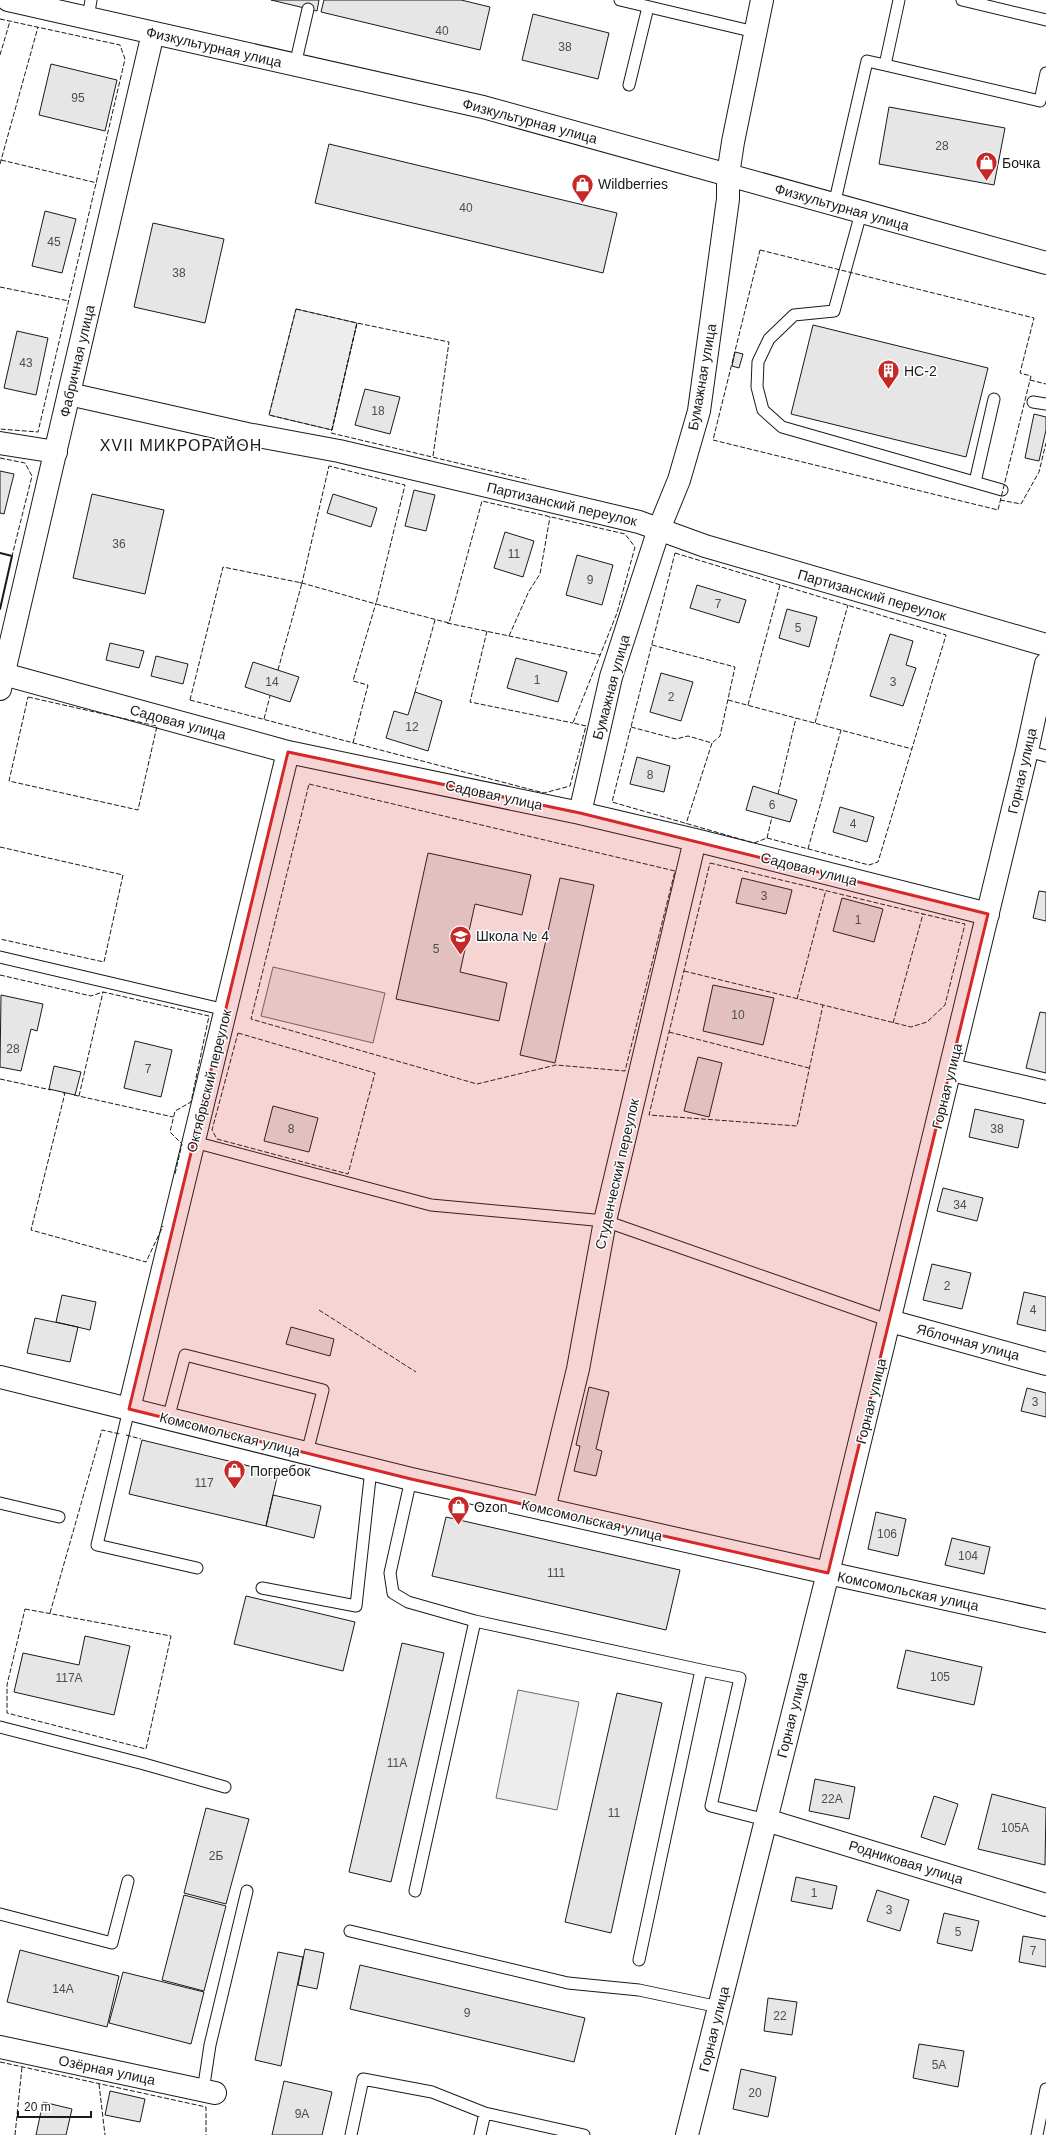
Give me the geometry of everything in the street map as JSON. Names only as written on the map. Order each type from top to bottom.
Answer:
[{"type":"street","name":"Физкультурная улица","points":[[8,0],[89,9],[153,33],[483,107],[1046,263]]},
{"type":"street","name":"Бумажная улица","points":[[580,813],[611,677],[659,529],[679,480],[699,411],[728,199],[728,175],[733,142],[762,0]]},
{"type":"street","name":"Фабричная улица","points":[[1,679],[56,452],[153,33]]},
{"type":"street","name":"Партизанский переулок","points":[[69,394],[240,432],[339,451],[639,522],[712,548],[1046,645]]},
{"type":"street","points":[[0,443],[56,452]]},
{"type":"street","name":"Горная улица","points":[[687,2135],[828,1573],[988,914],[1037,753],[1046,664]]},
{"type":"street","name":"Садовая улица","points":[[1,679],[288,752],[580,813],[695,840],[988,914]]},
{"type":"street","name":"Октябрьский переулок","points":[[129,1409],[288,752]]},
{"type":"street","name":"Студенческий переулок","points":[[544,1509],[578,1369],[605,1221],[695,840]]},
{"type":"street","points":[[951,1070],[1046,1092]]},
{"type":"street","name":"Яблочная улица","points":[[890,1321],[1046,1364]]},
{"type":"street","name":"Комсомольская улица","points":[[0,1377],[411,1479],[1046,1621]]},
{"type":"street","name":"Родниковая улица","points":[[766,1820],[1046,1905]]},
{"type":"street","name":"Озёрная улица","points":[[0,2047],[209,2092]]},
{"type":"lane","points":[[620,0],[755,32]]},
{"type":"lane","points":[[885,65],[899,0]]},
{"type":"lane","points":[[962,0],[1046,20]]},
{"type":"lane","points":[[630,85],[648,7]]},
{"type":"lane","points":[[295,65],[308,9]]},
{"type":"lane","points":[[834,205],[867,61],[1040,102],[1046,73]]},
{"type":"lane","points":[[862,213],[834,311],[794,315],[769,339],[758,362],[757,387],[763,410],[782,427],[1002,490]]},
{"type":"lane","points":[[975,482],[994,399]]},
{"type":"lane","points":[[1033,402],[1046,404]]},
{"type":"lane","points":[[0,957],[226,1010]]},
{"type":"lane","points":[[194,1142],[431,1205],[605,1221],[890,1321]]},
{"type":"lane","points":[[168,1419],[185,1355],[323,1390],[307,1453]]},
{"type":"lane","points":[[129,1409],[98,1545],[197,1568]]},
{"type":"lane","points":[[262,1588],[356,1606],[371,1469]]},
{"type":"lane","points":[[411,1479],[390,1573],[393,1593],[408,1602],[475,1621],[740,1678],[711,1806],[766,1820]]},
{"type":"lane","points":[[0,1504],[60,1517]]},
{"type":"lane","points":[[415,1891],[475,1621]]},
{"type":"lane","points":[[639,1960],[701,1670]]},
{"type":"lane","points":[[0,1727],[144,1764],[225,1787]]},
{"type":"lane","points":[[0,1914],[112,1943],[128,1881]]},
{"type":"lane","points":[[209,2092],[210,2045],[247,1891]]},
{"type":"lane","points":[[350,1931],[568,1983],[639,1990],[719,2007]]},
{"type":"lane","points":[[351,2135],[363,2079],[432,2092],[485,2113],[584,2135]]},
{"type":"lane","points":[[1037,2135],[1046,2089]]},
{"type":"lane","points":[[480,2135],[485,2113]]},
{"type":"highlighted area","points":[[288,752],[580,813],[988,914],[828,1573],[411,1479],[129,1409]]},
{"type":"shaded area","points":[[296,309],[357,323],[332,430],[269,415]]},
{"type":"shaded area","points":[[273,967],[385,993],[373,1043],[261,1016]]},
{"type":"shaded area","points":[[518,1690],[579,1702],[557,1810],[496,1798]]},
{"type":"building","points":[[271,0],[319,0],[317,11]]},
{"type":"building","points":[[324,0],[461,0],[490,7],[480,50],[321,12]]},
{"type":"building","points":[[533,14],[609,33],[598,79],[522,60]]},
{"type":"building","points":[[51,64],[117,80],[105,131],[39,115]]},
{"type":"building","points":[[889,107],[1005,128],[994,185],[879,164]]},
{"type":"building","points":[[329,144],[617,213],[603,273],[315,203]]},
{"type":"building","points":[[45,211],[76,219],[62,273],[32,266]]},
{"type":"building","points":[[153,223],[224,239],[205,323],[134,307]]},
{"type":"building","name":"НС-2","points":[[813,325],[988,368],[966,457],[791,414]]},
{"type":"building","points":[[17,331],[48,338],[36,395],[4,388]]},
{"type":"building","points":[[735,352],[743,354],[739,368],[732,366]]},
{"type":"building","points":[[365,389],[400,397],[390,434],[355,425]]},
{"type":"building","points":[[1034,414],[1046,417],[1046,430],[1039,461],[1025,458]]},
{"type":"building","points":[[0,471],[14,474],[4,514],[0,513]]},
{"type":"building","points":[[414,490],[435,495],[426,531],[405,526]]},
{"type":"building","points":[[92,494],[164,510],[145,594],[73,578]]},
{"type":"building","points":[[333,494],[377,508],[371,527],[327,513]]},
{"type":"building","points":[[505,532],[534,541],[523,577],[494,568]]},
{"type":"building","points":[[577,555],[613,565],[602,605],[566,595]]},
{"type":"building","points":[[697,585],[746,600],[739,623],[690,608]]},
{"type":"building","points":[[787,609],[817,617],[809,647],[779,638]]},
{"type":"building","points":[[890,634],[913,641],[906,665],[916,668],[903,706],[870,696]]},
{"type":"building","points":[[110,643],[144,651],[139,668],[106,660]]},
{"type":"building","points":[[156,656],[188,664],[183,684],[151,676]]},
{"type":"building","points":[[516,658],[567,672],[558,702],[507,688]]},
{"type":"building","points":[[253,662],[299,677],[290,702],[245,687]]},
{"type":"building","points":[[661,673],[693,682],[681,721],[650,712]]},
{"type":"building","points":[[415,692],[442,701],[428,751],[386,738],[394,711],[408,715]]},
{"type":"building","points":[[637,757],[670,766],[664,792],[630,784]]},
{"type":"building","points":[[753,786],[797,800],[790,822],[746,810]]},
{"type":"building","points":[[840,807],[874,817],[867,842],[833,832]]},
{"type":"building","points":[[428,853],[531,875],[522,915],[475,904],[460,972],[507,983],[499,1021],[396,999]]},
{"type":"building","points":[[560,878],[594,885],[555,1063],[520,1055]]},
{"type":"building","points":[[742,878],[792,890],[786,914],[736,903]]},
{"type":"building","points":[[1039,891],[1046,892],[1046,921],[1033,918]]},
{"type":"building","points":[[842,898],[883,909],[874,942],[833,931]]},
{"type":"building","points":[[713,985],[774,998],[763,1045],[703,1031]]},
{"type":"building","points":[[1,995],[43,1004],[37,1031],[31,1029],[21,1071],[0,1067]]},
{"type":"building","points":[[1040,1012],[1046,1013],[1046,1073],[1026,1068]]},
{"type":"building","points":[[135,1041],[172,1050],[161,1097],[124,1088]]},
{"type":"building","points":[[698,1057],[722,1063],[709,1117],[684,1111]]},
{"type":"building","points":[[54,1066],[81,1072],[75,1095],[49,1089]]},
{"type":"building","points":[[273,1106],[318,1118],[309,1152],[264,1141]]},
{"type":"building","points":[[975,1109],[1024,1120],[1018,1148],[969,1137]]},
{"type":"building","points":[[943,1188],[983,1198],[977,1221],[937,1211]]},
{"type":"building","points":[[932,1264],[971,1273],[962,1309],[923,1300]]},
{"type":"building","points":[[1024,1292],[1046,1297],[1046,1331],[1017,1324]]},
{"type":"building","points":[[62,1295],[96,1302],[90,1330],[56,1322]]},
{"type":"building","points":[[35,1318],[78,1327],[70,1362],[27,1353]]},
{"type":"building","points":[[291,1327],[334,1339],[330,1356],[286,1344]]},
{"type":"building","points":[[589,1387],[609,1392],[596,1449],[602,1451],[596,1476],[574,1471],[580,1446],[576,1445]]},
{"type":"building","points":[[1027,1388],[1046,1393],[1046,1417],[1021,1411]]},
{"type":"building","points":[[142,1440],[278,1473],[266,1526],[129,1494]]},
{"type":"building","points":[[273,1495],[321,1506],[314,1538],[266,1526]]},
{"type":"building","points":[[876,1512],[906,1519],[898,1556],[868,1549]]},
{"type":"building","points":[[446,1517],[680,1570],[666,1630],[432,1576]]},
{"type":"building","points":[[952,1538],[990,1547],[984,1574],[945,1565]]},
{"type":"building","points":[[246,1596],[355,1622],[343,1671],[234,1644]]},
{"type":"building","points":[[85,1636],[130,1646],[114,1715],[14,1692],[23,1653],[79,1665]]},
{"type":"building","points":[[402,1643],[444,1653],[391,1882],[349,1872]]},
{"type":"building","points":[[906,1650],[982,1667],[974,1705],[897,1688]]},
{"type":"building","points":[[617,1693],[662,1703],[611,1933],[565,1922]]},
{"type":"building","points":[[815,1779],[855,1787],[849,1819],[809,1811]]},
{"type":"building","points":[[992,1794],[1046,1808],[1045,1865],[978,1849]]},
{"type":"building","points":[[934,1796],[958,1804],[945,1845],[921,1837]]},
{"type":"building","points":[[206,1808],[249,1819],[226,1904],[184,1893]]},
{"type":"building","points":[[796,1877],[837,1886],[832,1909],[791,1901]]},
{"type":"building","points":[[877,1890],[909,1900],[900,1931],[867,1921]]},
{"type":"building","points":[[184,1895],[226,1906],[204,1991],[162,1980]]},
{"type":"building","points":[[944,1913],[979,1921],[972,1951],[937,1943]]},
{"type":"building","points":[[1023,1936],[1046,1940],[1046,1967],[1019,1962]]},
{"type":"building","points":[[305,1949],[324,1953],[317,1989],[298,1985]]},
{"type":"building","points":[[20,1950],[119,1976],[107,2027],[7,2002]]},
{"type":"building","points":[[278,1952],[303,1957],[281,2066],[255,2060]]},
{"type":"building","points":[[360,1965],[585,2018],[574,2062],[350,2009]]},
{"type":"building","points":[[123,1972],[204,1992],[191,2044],[109,2023]]},
{"type":"building","points":[[768,1998],[797,2002],[792,2035],[764,2031]]},
{"type":"building","points":[[919,2044],[964,2051],[958,2087],[913,2078]]},
{"type":"building","points":[[741,2069],[776,2077],[768,2117],[733,2109]]},
{"type":"building","points":[[284,2081],[332,2092],[322,2135],[272,2135]]},
{"type":"building","points":[[110,2091],[145,2099],[140,2122],[105,2115]]},
{"type":"building","points":[[43,2102],[72,2109],[66,2135],[36,2135]]},
{"type":"fence","points":[[0,19],[120,45],[125,59],[38,432],[0,429]]},
{"type":"fence","points":[[0,55],[10,21]]},
{"type":"fence","points":[[0,164],[38,27]]},
{"type":"fence","points":[[1,160],[97,183]]},
{"type":"fence","points":[[760,250],[1034,318],[1020,373],[1031,376],[998,510],[713,440],[760,250]]},
{"type":"fence","points":[[0,287],[69,301]]},
{"type":"fence","points":[[296,309],[357,323],[332,430],[269,415],[296,309]]},
{"type":"fence","points":[[433,456],[449,342],[357,323],[331,433],[529,480]]},
{"type":"fence","points":[[1030,380],[1046,384]]},
{"type":"fence","points":[[1000,500],[1021,504],[1039,472],[1046,443]]},
{"type":"fence","points":[[0,458],[25,463],[32,476],[12,556]]},
{"type":"fence","points":[[300,583],[302,583],[329,466]]},
{"type":"fence","points":[[190,700],[544,793],[570,786],[586,726],[573,723],[617,613],[635,547],[625,534],[482,501],[449,623],[376,604],[405,485],[329,466]]},
{"type":"fence","points":[[509,636],[529,591],[540,574],[550,517]]},
{"type":"fence","points":[[675,553],[946,635],[878,862],[869,865],[767,838],[754,843],[612,802],[675,553]]},
{"type":"fence","points":[[190,700],[223,567],[302,583],[376,604]]},
{"type":"fence","points":[[278,670],[302,583]]},
{"type":"fence","points":[[748,705],[780,585]]},
{"type":"fence","points":[[353,743],[368,685],[353,681],[376,603]]},
{"type":"fence","points":[[815,723],[848,605]]},
{"type":"fence","points":[[415,692],[435,620]]},
{"type":"fence","points":[[447,623],[600,655]]},
{"type":"fence","points":[[487,631],[470,702],[573,723]]},
{"type":"fence","points":[[652,645],[735,667],[720,736],[712,743]]},
{"type":"fence","points":[[264,719],[270,696]]},
{"type":"fence","points":[[28,697],[157,726],[138,810],[9,781],[28,697]]},
{"type":"fence","points":[[728,700],[912,749]]},
{"type":"fence","points":[[778,794],[796,718]]},
{"type":"fence","points":[[631,727],[676,739],[688,736],[712,743],[686,824]]},
{"type":"fence","points":[[808,849],[841,730]]},
{"type":"fence","points":[[309,784],[675,871],[625,1071],[556,1065],[477,1084],[251,1019],[309,784]]},
{"type":"fence","points":[[767,838],[772,817]]},
{"type":"fence","points":[[0,847],[123,875],[104,962],[0,939]]},
{"type":"fence","points":[[710,863],[965,924],[945,1005],[927,1022],[911,1027],[823,1005],[797,1126],[649,1115],[710,863]]},
{"type":"fence","points":[[797,999],[826,890]]},
{"type":"fence","points":[[893,1023],[923,914]]},
{"type":"fence","points":[[684,971],[823,1005]]},
{"type":"fence","points":[[0,975],[91,996],[103,992],[209,1016],[191,1102],[175,1111],[170,1132],[182,1144],[175,1174]]},
{"type":"fence","points":[[79,1096],[103,992]]},
{"type":"fence","points":[[669,1032],[809,1068]]},
{"type":"fence","points":[[238,1033],[375,1073],[348,1174],[217,1139],[212,1130],[238,1033]]},
{"type":"fence","points":[[0,1079],[51,1090]]},
{"type":"fence","points":[[63,1093],[65,1093],[31,1230],[146,1262],[163,1226]]},
{"type":"fence","points":[[74,1095],[173,1117]]},
{"type":"fence","points":[[319,1310],[416,1372]]},
{"type":"fence","points":[[50,1613],[102,1430],[120,1434]]},
{"type":"fence","points":[[126,1435],[141,1439]]},
{"type":"fence","points":[[25,1609],[171,1636],[146,1749],[7,1713],[7,1685],[25,1609]]},
{"type":"fence","points":[[0,2062],[206,2107],[206,2135]]},
{"type":"fence","points":[[15,2135],[22,2067]]},
{"type":"fence","points":[[99,2084],[105,2135]]},
{"type":"wall","points":[[0,553],[12,556],[0,609]]},
{"type":"place","name":"Бочка","points":[[987,182]]},
{"type":"place","name":"Wildberries","points":[[583,204]]},
{"type":"place","name":"НС-2","points":[[889,390]]},
{"type":"place","name":"Школа № 4","points":[[460,956]]},
{"type":"place","name":"Погребок","points":[[234,1490]]},
{"type":"place","name":"Ozon","points":[[458,1526]]},
{"type":"district","name":"XVII МИКРОРАЙОН","points":[[181,445]]}]
